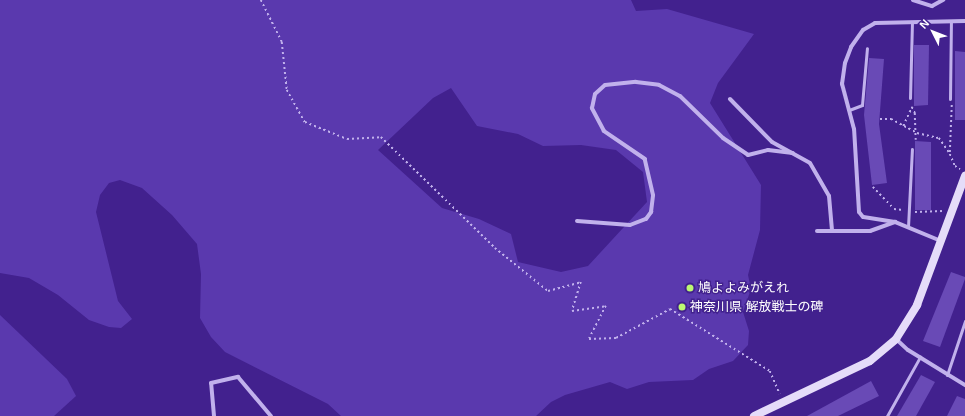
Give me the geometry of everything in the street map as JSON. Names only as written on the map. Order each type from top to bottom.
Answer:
[{"type":"street","points":[[913,0],[932,6],[944,0]]},
{"type":"street","points":[[941,240],[895,222],[863,217],[859,212],[854,129],[842,84],[845,63],[851,47],[863,30],[875,23],[965,21]]},
{"type":"street","points":[[577,221],[630,225],[646,219],[651,212],[653,195],[646,160],[604,131],[592,108],[595,94],[605,85],[636,82],[659,85],[680,96],[723,138],[748,155],[768,150],[793,153]]},
{"type":"street","points":[[730,98],[772,142],[810,163],[827,191],[832,231]]},
{"type":"street","points":[[754,416],[870,361],[896,339],[917,304],[964,180]]},
{"type":"street","points":[[817,231],[870,231],[895,222]]},
{"type":"street","points":[[896,339],[920,357],[965,385]]},
{"type":"street","points":[[214,416],[211,383],[238,376],[271,416]]},
{"type":"lane","points":[[950,99],[951,21]]},
{"type":"lane","points":[[910,98],[912,22]]},
{"type":"lane","points":[[849,110],[862,105],[867,48]]},
{"type":"lane","points":[[908,227],[912,149]]},
{"type":"lane","points":[[947,375],[965,321]]},
{"type":"lane","points":[[886,416],[920,357]]},
{"type":"path","points":[[261,0],[282,42],[287,90],[305,122],[347,140],[381,137],[495,248],[548,291],[581,282],[572,311],[606,306],[589,339],[616,338],[670,309],[770,371],[784,401]]},
{"type":"path","points":[[950,154],[952,103]]},
{"type":"path","points":[[903,126],[912,108],[917,133],[916,140]]},
{"type":"path","points":[[880,119],[891,119],[917,133],[939,138],[950,154],[955,166],[965,172]]},
{"type":"shaded area","points":[[0,0],[631,0],[636,11],[667,9],[754,34],[718,83],[710,103],[761,185],[760,230],[748,275],[751,289],[743,312],[749,331],[748,345],[733,361],[709,369],[693,380],[649,382],[627,389],[610,382],[565,395],[551,402],[536,416],[341,416],[328,404],[225,352],[211,337],[200,318],[201,274],[197,244],[172,215],[142,188],[120,180],[109,183],[100,195],[96,212],[118,301],[132,319],[121,328],[109,327],[89,320],[58,295],[29,278],[0,273]],"holes":[[[451,88],[477,126],[518,134],[543,146],[581,145],[616,150],[643,172],[647,202],[588,266],[561,272],[518,262],[511,234],[479,219],[442,208],[378,150],[433,98]]]},
{"type":"shaded area","points":[[0,315],[67,379],[76,396],[54,416],[0,416]]},
{"type":"building","points":[[914,45],[929,45],[928,105],[914,106]]},
{"type":"building","points":[[955,51],[965,52],[965,120],[955,120]]},
{"type":"building","points":[[869,58],[884,59],[879,124],[887,183],[872,185],[864,115]]},
{"type":"building","points":[[915,141],[931,142],[931,210],[915,210]]},
{"type":"building","points":[[951,272],[965,277],[965,279],[940,347],[923,341]]},
{"type":"building","points":[[921,375],[935,382],[916,416],[897,416]]},
{"type":"building","points":[[871,381],[879,396],[838,416],[807,416]]},
{"type":"building","points":[[957,396],[965,399],[965,416],[947,416]]},
{"type":"place","name":"鳩よよみがえれ","points":[[690,288]]},
{"type":"place","name":"神奈川県 解放戦士の碑","points":[[682,307]]}]
